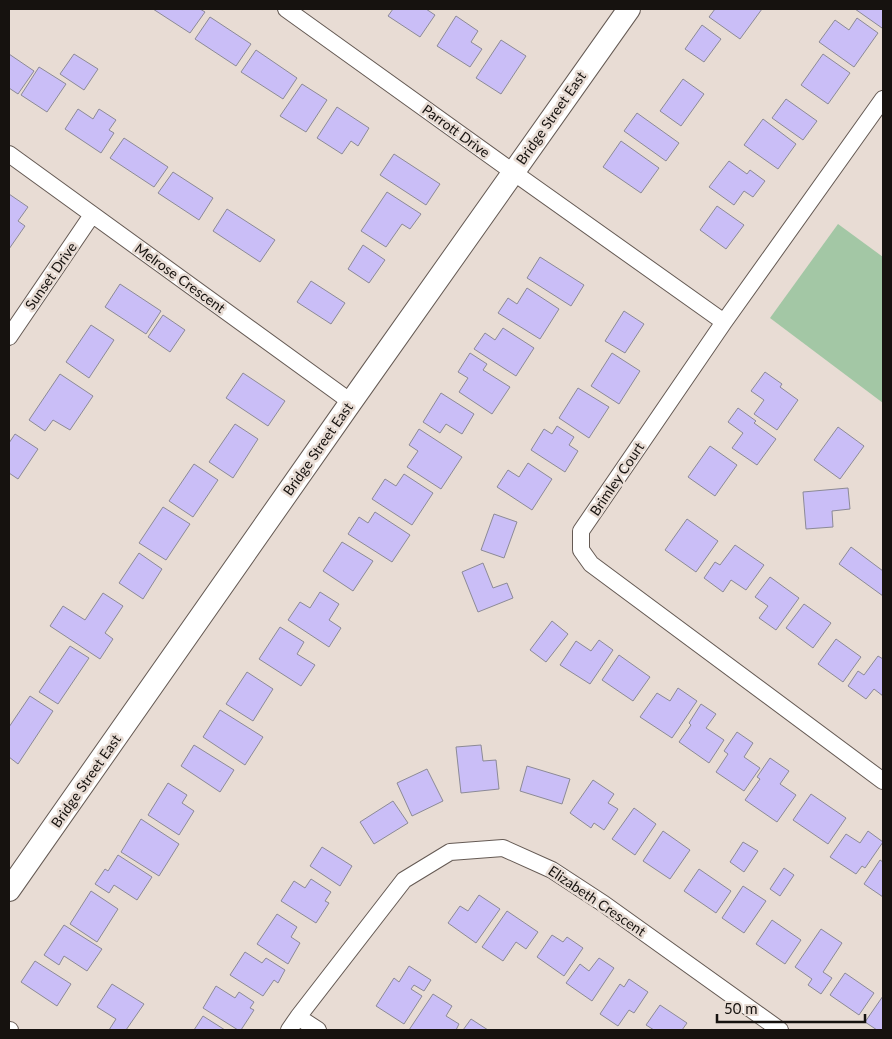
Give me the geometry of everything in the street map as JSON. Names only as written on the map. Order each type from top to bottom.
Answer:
[{"type":"street","name":"Parrott Drive","points":[[286,9],[724,322]]},
{"type":"street","name":"Bridge Street East","points":[[9,890],[629,9]]},
{"type":"street","name":"Brimley Court","points":[[883,99],[724,322],[581,531],[581,550],[591,564],[883,781]]},
{"type":"street","name":"Melrose Crescent","points":[[9,154],[351,402]]},
{"type":"street","name":"Sunset Drive","points":[[9,336],[92,215]]},
{"type":"street","name":"Elizabeth Crescent","points":[[293,1023],[404,880],[450,852],[503,848],[552,870],[604,904],[780,1030]]},
{"type":"street","points":[[293,1023],[318,1030]]},
{"type":"green space","points":[[838,224],[883,257],[883,403],[770,318]]},
{"type":"building","points":[[153,9],[200,9],[205,12],[190,33]]},
{"type":"building","points":[[393,9],[426,9],[435,15],[420,37],[388,16]]},
{"type":"building","points":[[715,9],[762,9],[740,39],[709,17]]},
{"type":"building","points":[[855,9],[883,9],[882,28]]},
{"type":"building","points":[[456,16],[478,31],[471,42],[482,49],[470,67],[437,46]]},
{"type":"building","points":[[210,17],[251,44],[236,66],[195,39]]},
{"type":"building","points":[[857,18],[878,33],[854,67],[819,42],[835,20],[849,30]]},
{"type":"building","points":[[702,25],[721,39],[704,62],[685,49]]},
{"type":"building","points":[[501,40],[526,56],[501,94],[476,78]]},
{"type":"building","points":[[256,50],[297,78],[283,99],[241,72]]},
{"type":"building","points":[[9,54],[34,71],[18,94],[9,88]]},
{"type":"building","points":[[74,54],[98,69],[84,90],[60,74]]},
{"type":"building","points":[[823,54],[850,73],[828,104],[801,85]]},
{"type":"building","points":[[39,67],[66,84],[47,112],[21,95]]},
{"type":"building","points":[[683,79],[704,94],[681,126],[660,111]]},
{"type":"building","points":[[302,84],[327,100],[306,132],[280,116]]},
{"type":"building","points":[[786,99],[817,121],[803,140],[772,118]]},
{"type":"building","points":[[337,107],[369,128],[358,146],[351,141],[342,154],[317,138]]},
{"type":"building","points":[[78,109],[93,119],[99,109],[116,120],[109,130],[114,133],[101,153],[65,129]]},
{"type":"building","points":[[637,113],[679,143],[666,161],[624,131]]},
{"type":"building","points":[[763,119],[796,144],[778,169],[744,145]]},
{"type":"building","points":[[124,138],[168,167],[154,187],[110,158]]},
{"type":"building","points":[[621,141],[659,168],[641,193],[603,167]]},
{"type":"building","points":[[394,154],[440,184],[426,205],[380,175]]},
{"type":"building","points":[[729,161],[747,174],[750,170],[765,181],[753,197],[744,191],[734,205],[709,187]]},
{"type":"building","points":[[173,172],[213,198],[199,220],[158,193]]},
{"type":"building","points":[[387,192],[421,214],[410,229],[402,224],[386,247],[361,231]]},
{"type":"building","points":[[9,194],[28,207],[18,221],[25,226],[9,249]]},
{"type":"building","points":[[717,206],[744,225],[726,249],[700,230]]},
{"type":"building","points":[[227,209],[275,240],[260,262],[213,231]]},
{"type":"building","points":[[363,245],[385,260],[369,283],[348,269]]},
{"type":"building","points":[[540,257],[584,285],[571,306],[527,278]]},
{"type":"building","points":[[311,281],[345,303],[331,324],[297,302]]},
{"type":"building","points":[[120,284],[161,311],[146,334],[105,307]]},
{"type":"building","points":[[527,288],[559,309],[540,339],[498,313],[508,298],[517,304]]},
{"type":"building","points":[[624,311],[644,324],[625,353],[605,341]]},
{"type":"building","points":[[163,315],[185,330],[170,352],[148,337]]},
{"type":"building","points":[[91,325],[114,340],[89,378],[66,362]]},
{"type":"building","points":[[503,328],[534,348],[516,376],[474,349],[485,333],[495,340]]},
{"type":"building","points":[[470,353],[487,364],[483,370],[510,387],[492,414],[459,392],[468,378],[458,372]]},
{"type":"building","points":[[612,353],[640,371],[619,404],[591,386]]},
{"type":"building","points":[[765,372],[782,384],[780,387],[798,400],[777,430],[754,414],[764,400],[751,391]]},
{"type":"building","points":[[243,373],[285,401],[268,426],[226,398]]},
{"type":"building","points":[[60,374],[93,396],[70,430],[53,420],[45,431],[29,420]]},
{"type":"building","points":[[578,388],[609,407],[589,438],[559,418]]},
{"type":"building","points":[[441,393],[474,414],[462,434],[446,424],[440,433],[423,422]]},
{"type":"building","points":[[738,408],[756,421],[754,423],[776,439],[757,465],[732,448],[743,433],[728,422]]},
{"type":"building","points":[[235,424],[258,439],[233,478],[209,462]]},
{"type":"building","points":[[557,426],[574,437],[569,445],[578,451],[565,472],[531,450],[544,429],[552,434]]},
{"type":"building","points":[[838,427],[864,446],[840,479],[814,460]]},
{"type":"building","points":[[419,429],[462,457],[441,489],[407,467],[418,451],[409,445]]},
{"type":"building","points":[[15,434],[38,449],[18,479],[9,473],[9,443]]},
{"type":"building","points":[[710,446],[737,465],[715,496],[688,477]]},
{"type":"building","points":[[528,463],[552,479],[532,510],[497,487],[508,470],[519,477]]},
{"type":"building","points":[[194,464],[218,480],[193,517],[169,501]]},
{"type":"building","points":[[404,474],[433,493],[412,525],[372,499],[385,479],[396,486]]},
{"type":"building","points":[[848,488],[850,509],[832,511],[833,527],[806,529],[803,492]]},
{"type":"building","points":[[163,507],[190,524],[166,560],[139,543]]},
{"type":"building","points":[[375,512],[410,535],[392,562],[348,534],[359,517],[368,523]]},
{"type":"building","points":[[494,514],[517,522],[504,558],[481,550]]},
{"type":"building","points":[[687,519],[718,541],[696,572],[665,550]]},
{"type":"building","points":[[342,542],[373,561],[353,591],[323,571]]},
{"type":"building","points":[[735,545],[764,565],[746,590],[731,580],[723,592],[704,578],[715,562],[720,565]]},
{"type":"building","points":[[851,547],[883,571],[883,596],[839,564]]},
{"type":"building","points":[[139,553],[162,569],[143,599],[119,583]]},
{"type":"building","points":[[483,563],[493,588],[507,583],[513,598],[478,612],[462,572]]},
{"type":"building","points":[[770,577],[799,598],[776,630],[759,618],[768,606],[755,597]]},
{"type":"building","points":[[320,592],[339,604],[329,620],[341,628],[329,647],[288,620],[300,602],[310,608]]},
{"type":"building","points":[[103,593],[123,606],[105,633],[113,639],[100,659],[50,626],[63,606],[85,620]]},
{"type":"building","points":[[804,604],[831,623],[813,648],[786,628]]},
{"type":"building","points":[[552,621],[568,634],[546,662],[530,650]]},
{"type":"building","points":[[280,627],[304,642],[297,654],[315,665],[301,686],[259,659]]},
{"type":"building","points":[[836,639],[861,657],[843,682],[818,664]]},
{"type":"building","points":[[599,640],[613,650],[590,684],[560,665],[576,641],[591,651]]},
{"type":"building","points":[[70,646],[89,658],[58,704],[39,692]]},
{"type":"building","points":[[619,655],[650,677],[633,701],[602,680]]},
{"type":"building","points":[[878,656],[883,659],[883,696],[874,689],[866,699],[848,686],[858,671],[864,675]]},
{"type":"building","points":[[247,672],[273,689],[253,721],[226,704]]},
{"type":"building","points":[[678,688],[697,701],[672,738],[640,717],[657,693],[670,701]]},
{"type":"building","points":[[30,696],[53,711],[18,764],[9,757],[9,727]]},
{"type":"building","points":[[701,704],[716,714],[706,728],[724,740],[709,763],[679,742],[691,725],[689,723]]},
{"type":"building","points":[[220,710],[263,737],[245,765],[203,737]]},
{"type":"building","points":[[737,732],[753,743],[744,757],[760,768],[744,791],[716,772],[728,754],[724,751]]},
{"type":"building","points":[[194,745],[234,770],[220,792],[181,766]]},
{"type":"building","points":[[481,745],[483,761],[496,760],[499,789],[461,793],[456,747]]},
{"type":"building","points":[[770,758],[789,771],[780,784],[796,795],[777,822],[745,800],[760,779],[757,777]]},
{"type":"building","points":[[527,766],[570,779],[562,804],[520,791]]},
{"type":"building","points":[[427,769],[443,801],[412,816],[397,783]]},
{"type":"building","points":[[593,780],[614,794],[608,803],[618,809],[604,830],[594,823],[591,828],[570,813]]},
{"type":"building","points":[[168,783],[187,795],[182,803],[194,811],[179,835],[148,815]]},
{"type":"building","points":[[811,794],[846,818],[828,844],[793,820]]},
{"type":"building","points":[[393,801],[408,823],[374,844],[360,822]]},
{"type":"building","points":[[634,808],[656,824],[635,855],[612,839]]},
{"type":"building","points":[[141,819],[179,844],[159,876],[121,852]]},
{"type":"building","points":[[663,831],[690,850],[670,879],[643,861]]},
{"type":"building","points":[[868,831],[883,842],[865,868],[862,866],[856,874],[830,857],[846,834],[860,843]]},
{"type":"building","points":[[743,842],[758,851],[744,872],[730,862]]},
{"type":"building","points":[[322,847],[352,866],[340,886],[310,866]]},
{"type":"building","points":[[118,855],[152,877],[137,900],[114,885],[109,893],[95,884],[105,869],[108,871]]},
{"type":"building","points":[[880,860],[883,862],[883,897],[864,884]]},
{"type":"building","points":[[784,868],[794,875],[780,896],[770,889]]},
{"type":"building","points":[[699,869],[731,891],[716,913],[684,891]]},
{"type":"building","points":[[311,879],[331,892],[325,901],[329,903],[316,923],[281,901],[294,881],[305,888]]},
{"type":"building","points":[[743,886],[766,901],[744,933],[722,918]]},
{"type":"building","points":[[91,891],[118,909],[97,942],[70,924]]},
{"type":"building","points":[[479,895],[500,909],[476,943],[448,923],[460,906],[468,911]]},
{"type":"building","points":[[507,911],[538,932],[526,949],[516,942],[503,961],[482,947]]},
{"type":"building","points":[[277,914],[297,927],[291,937],[300,943],[288,964],[257,944]]},
{"type":"building","points":[[772,920],[801,940],[785,964],[756,944]]},
{"type":"building","points":[[64,925],[102,949],[87,971],[64,956],[59,965],[44,955]]},
{"type":"building","points":[[821,929],[842,943],[823,972],[832,978],[821,994],[808,985],[812,979],[795,967]]},
{"type":"building","points":[[552,935],[563,942],[567,937],[583,948],[564,976],[537,957]]},
{"type":"building","points":[[245,952],[262,963],[266,958],[285,970],[278,983],[274,980],[263,996],[230,975]]},
{"type":"building","points":[[599,958],[614,968],[592,1001],[566,983],[580,964],[589,971]]},
{"type":"building","points":[[35,961],[71,984],[57,1006],[21,982]]},
{"type":"building","points":[[409,966],[431,980],[424,991],[414,985],[411,989],[422,996],[404,1024],[376,1006],[394,978],[399,982]]},
{"type":"building","points":[[845,973],[874,993],[859,1015],[830,995]]},
{"type":"building","points":[[629,979],[648,992],[634,1013],[629,1010],[618,1026],[600,1014],[620,984],[624,987]]},
{"type":"building","points":[[112,984],[144,1004],[126,1030],[109,1030],[116,1019],[97,1007]]},
{"type":"building","points":[[216,986],[235,998],[239,992],[254,1002],[250,1008],[254,1010],[241,1030],[238,1030],[203,1008]]},
{"type":"building","points":[[433,994],[452,1006],[446,1016],[459,1024],[456,1030],[409,1030]]},
{"type":"building","points":[[883,996],[883,1030],[877,1030],[865,1022]]},
{"type":"building","points":[[660,1005],[687,1023],[682,1030],[654,1030],[646,1025]]},
{"type":"building","points":[[203,1016],[225,1030],[194,1030]]},
{"type":"building","points":[[471,1019],[488,1030],[463,1030]]}]
